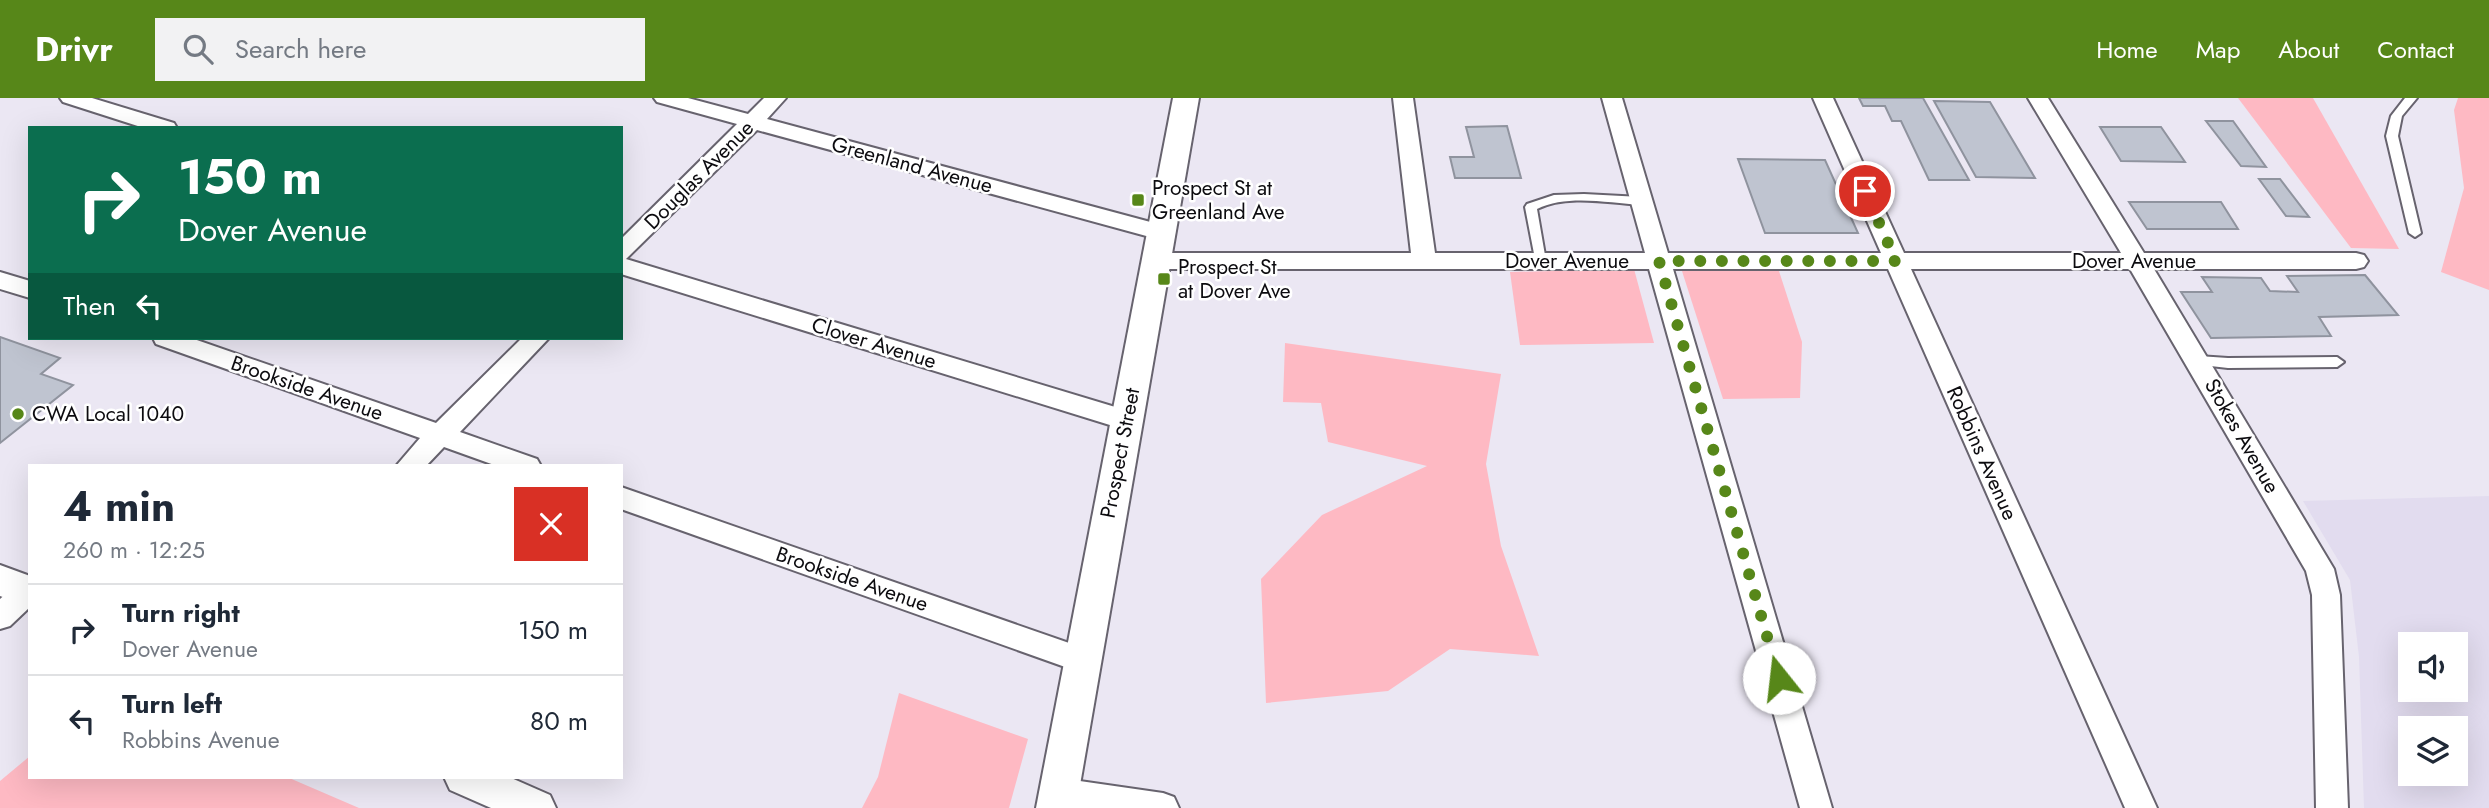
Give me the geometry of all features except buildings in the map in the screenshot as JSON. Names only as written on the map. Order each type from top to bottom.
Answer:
[{"type":"street","points":[[70,98],[161,126]]},
{"type":"street","name":"Greenland Avenue","points":[[664,98],[752,122],[1159,247]]},
{"type":"street","name":"Douglas Avenue","points":[[623,251],[776,98]]},
{"type":"street","name":"Prospect Street","points":[[1057,801],[1186,98]]},
{"type":"street","points":[[1403,98],[1424,261]]},
{"type":"street","points":[[1612,98],[1816,808]]},
{"type":"street","name":"Robbins Avenue","points":[[1823,98],[2141,808]]},
{"type":"street","name":"Stokes Avenue","points":[[2038,98],[2199,361],[2320,569],[2326,595],[2332,808]]},
{"type":"street","name":"Dover Avenue","points":[[1159,247],[1424,261],[2356,261]]},
{"type":"street","name":"Clover Avenue","points":[[623,267],[1126,420]]},
{"type":"street","points":[[0,301],[17,286]]},
{"type":"street","name":"Brookside Avenue","points":[[171,340],[522,464]]},
{"type":"street","points":[[411,464],[535,340]]},
{"type":"street","name":"Brookside Avenue","points":[[623,499],[1082,660]]},
{"type":"street","points":[[0,617],[19,588]]},
{"type":"street","points":[[469,779],[536,808]]},
{"type":"street","points":[[1057,801],[1163,808]]},
{"type":"lane","points":[[2411,98],[2397,116],[2392,136],[2415,233]]},
{"type":"lane","points":[[1540,261],[1531,207],[1540,201],[1572,198],[1641,201]]},
{"type":"lane","points":[[2199,361],[2337,362]]},
{"type":"shaded area","points":[[2238,98],[2313,98],[2399,249],[2351,248]]},
{"type":"shaded area","points":[[2458,98],[2489,98],[2489,290],[2441,272],[2464,188],[2454,110]]},
{"type":"shaded area","points":[[1681,268],[1778,268],[1802,342],[1800,398],[1723,399]]},
{"type":"shaded area","points":[[1634,269],[1654,343],[1520,345],[1510,272]]},
{"type":"shaded area","points":[[1285,343],[1501,374],[1486,464],[1501,546],[1539,656],[1450,649],[1388,691],[1266,703],[1261,579],[1322,515],[1427,466],[1328,442],[1321,403],[1283,402]]},
{"type":"shaded area","points":[[2489,496],[2489,808],[2364,808],[2359,657],[2350,580],[2303,501]]},
{"type":"shaded area","points":[[899,693],[1028,739],[1009,808],[862,808],[878,777]]},
{"type":"shaded area","points":[[28,758],[28,779],[292,779],[359,808],[0,808],[0,781]]},
{"type":"place","name":"Prospect St at Greenland Ave","points":[[1138,200]]},
{"type":"place","name":"Prospect St at Dover Ave","points":[[1164,279]]},
{"type":"place","name":"CWA Local 1040","points":[[18,414]]},
{"type":"route","points":[[1779,678],[1659,261],[1896,261],[1865,191]]}]
